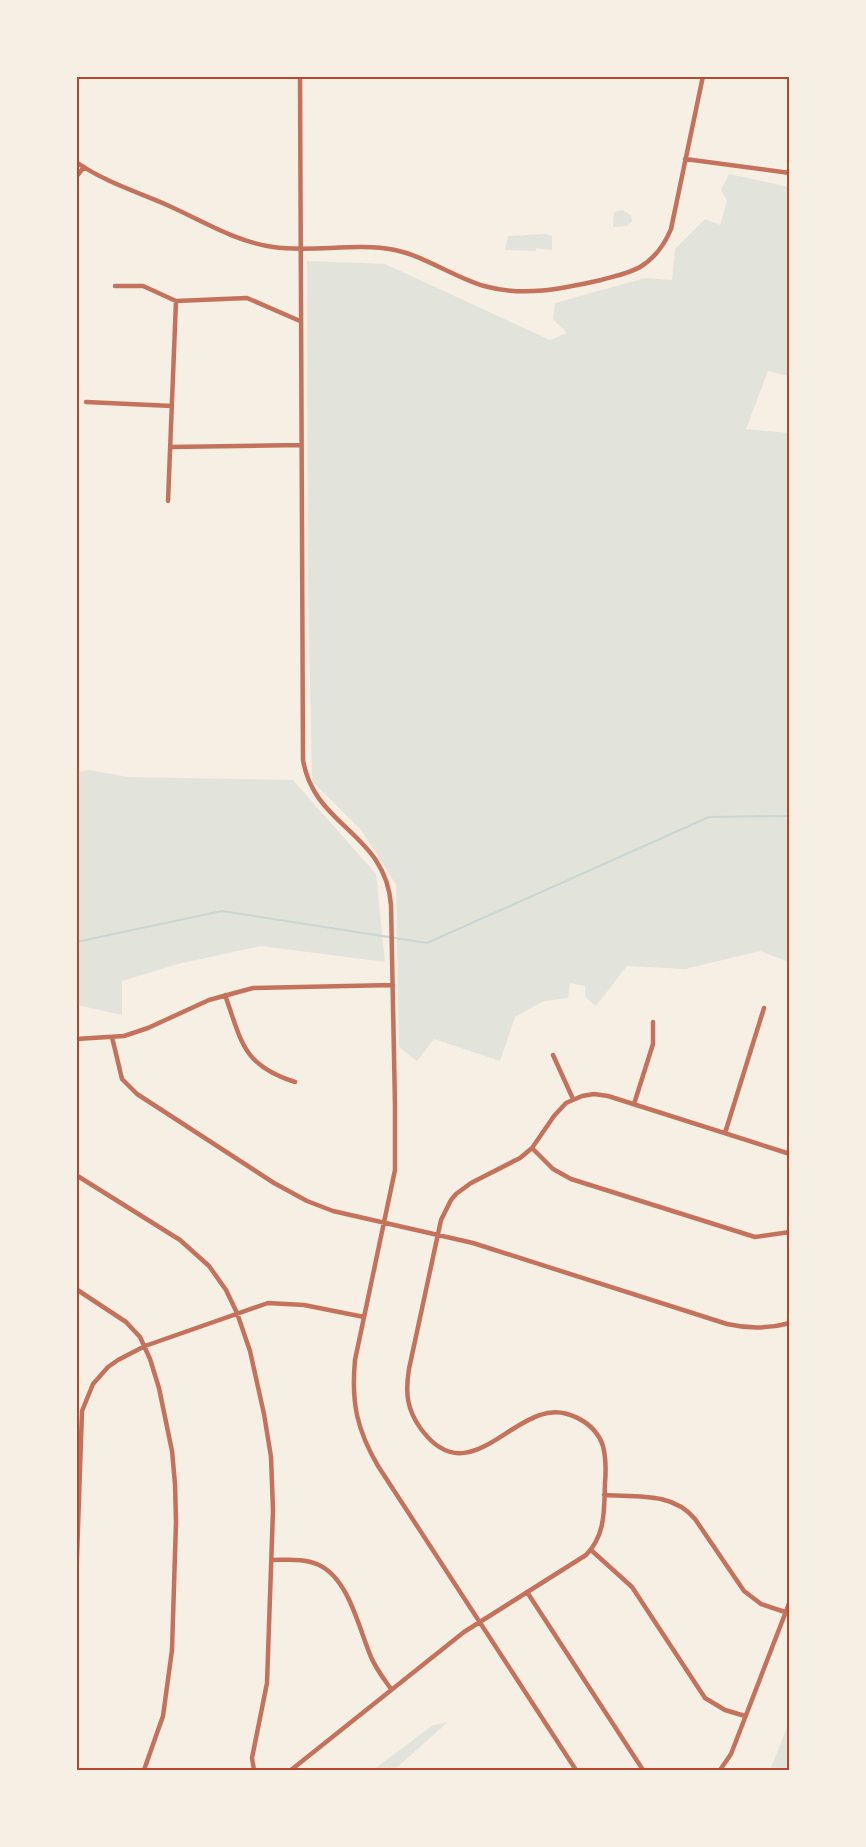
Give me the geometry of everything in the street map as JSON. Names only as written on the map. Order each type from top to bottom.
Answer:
[{"type":"street","points":[[300,76],[301,719],[304,771],[320,802],[372,852],[383,870],[390,893],[392,926],[396,1149],[394,1170],[353,1379],[355,1409],[361,1435],[378,1466],[576,1770]]},
{"type":"street","points":[[76,162],[244,239],[272,247],[299,250],[360,248],[394,250],[486,286],[522,292],[568,288],[628,273],[656,255],[671,230],[703,76]]},
{"type":"street","points":[[686,159],[789,173]]},
{"type":"street","points":[[76,177],[84,167]]},
{"type":"street","points":[[116,286],[143,286],[176,301],[247,298],[300,321]]},
{"type":"street","points":[[168,501],[176,301]]},
{"type":"street","points":[[86,402],[172,406]]},
{"type":"street","points":[[171,447],[300,445]]},
{"type":"street","points":[[76,1039],[112,1037],[148,1028],[225,994],[270,986],[393,985]]},
{"type":"street","points":[[225,994],[242,1042],[253,1059],[266,1071],[295,1082]]},
{"type":"street","points":[[725,1133],[764,1008]]},
{"type":"street","points":[[633,1104],[653,1044],[653,1022]]},
{"type":"street","points":[[112,1037],[122,1079],[137,1094],[289,1192],[333,1211],[473,1243],[727,1324],[771,1328],[789,1323]]},
{"type":"street","points":[[553,1055],[573,1099]]},
{"type":"street","points":[[291,1770],[450,1642],[591,1550],[601,1533],[605,1460],[602,1443],[587,1424],[571,1415],[552,1412],[538,1415],[486,1447],[456,1452],[438,1445],[422,1430],[411,1413],[406,1387],[443,1214],[456,1194],[471,1183],[510,1164],[532,1148],[566,1103],[594,1094],[608,1096],[789,1154]]},
{"type":"street","points":[[532,1148],[558,1173],[572,1179],[755,1237],[789,1232]]},
{"type":"street","points":[[76,1175],[180,1240],[216,1274],[237,1313],[256,1376],[271,1457],[273,1509],[267,1683],[252,1758],[254,1770]]},
{"type":"street","points":[[76,1289],[126,1322],[140,1337],[159,1389],[172,1451],[176,1522],[172,1650],[163,1716],[144,1770]]},
{"type":"street","points":[[76,1585],[81,1424],[84,1404],[93,1384],[108,1367],[145,1346],[256,1306],[277,1302],[364,1317]]},
{"type":"street","points":[[604,1495],[658,1498],[677,1503],[685,1508],[744,1591],[761,1604],[785,1612]]},
{"type":"street","points":[[591,1550],[632,1587],[705,1698],[725,1710],[745,1716]]},
{"type":"street","points":[[272,1560],[307,1561],[320,1565],[334,1578],[353,1608],[372,1660],[391,1689]]},
{"type":"street","points":[[527,1592],[643,1770]]},
{"type":"street","points":[[720,1770],[730,1754],[789,1601]]},
{"type":"shaded area","points":[[729,174],[789,187],[789,376],[768,371],[746,429],[789,433],[789,962],[760,951],[685,969],[627,966],[596,1006],[585,997],[585,986],[570,983],[568,998],[544,1001],[515,1017],[500,1061],[434,1039],[417,1061],[399,1047],[396,885],[362,831],[312,781],[308,590],[307,261],[385,264],[550,340],[567,333],[553,319],[555,303],[645,278],[672,280],[675,249],[705,219],[720,225],[727,201],[721,190]]},
{"type":"shaded area","points":[[622,210],[631,215],[632,221],[627,226],[613,227],[614,212]]},
{"type":"shaded area","points":[[545,234],[552,236],[552,250],[536,248],[536,251],[505,250],[508,236]]},
{"type":"shaded area","points":[[90,770],[128,777],[293,780],[376,874],[385,962],[261,946],[178,964],[122,981],[122,1015],[77,1005],[77,772]]},
{"type":"shaded area","points":[[448,1722],[394,1770],[373,1770],[433,1725]]},
{"type":"shaded area","points":[[789,1722],[789,1770],[770,1770]]},
{"type":"waterway","points":[[76,942],[222,911],[427,943],[709,817],[790,816]]}]
